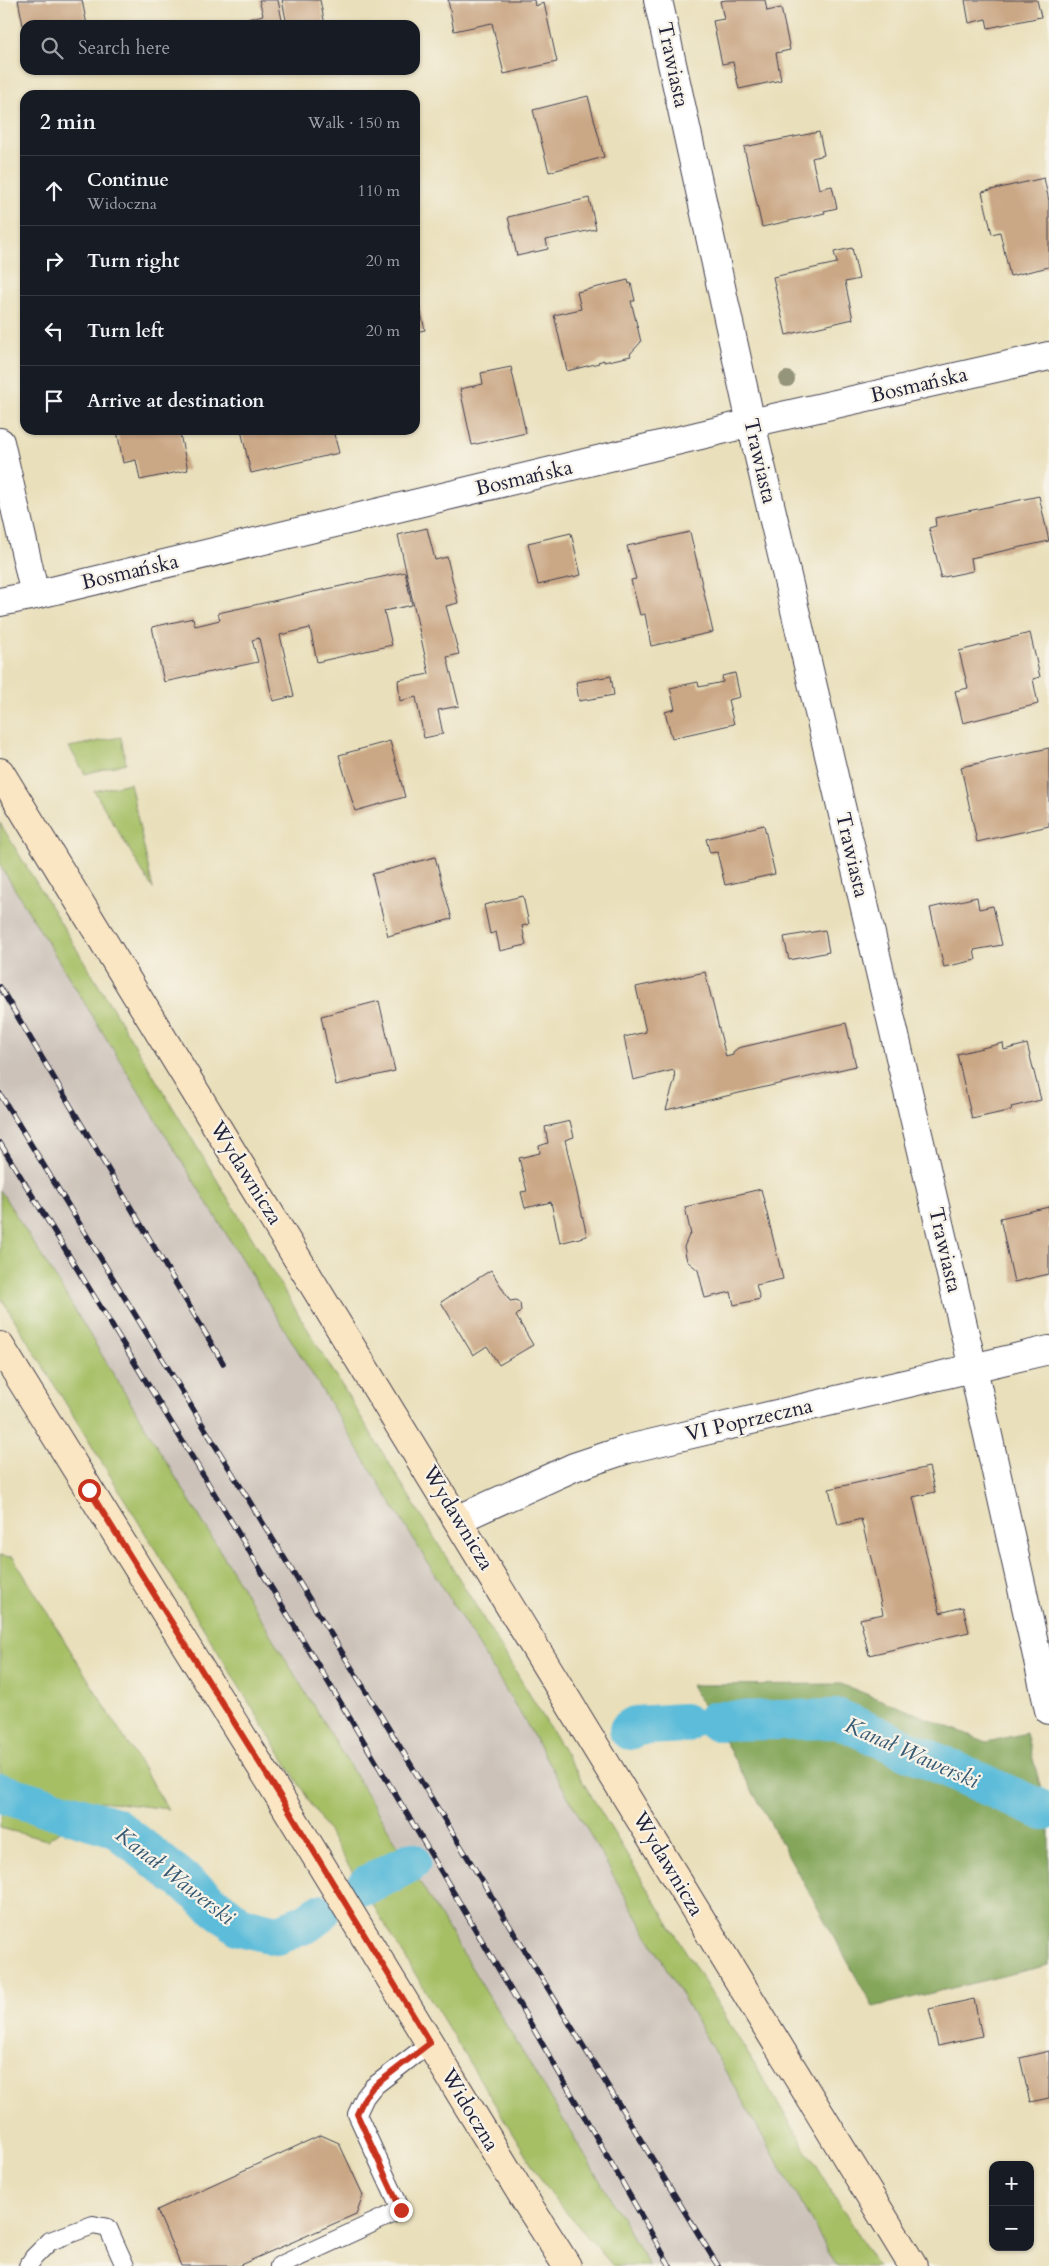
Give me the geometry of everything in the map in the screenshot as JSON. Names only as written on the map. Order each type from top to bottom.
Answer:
[{"type":"main road","name":"Wydawnicza","points":[[0,772],[914,2266]]},
{"type":"main road","name":"Widoczna","points":[[0,1346],[282,1799],[567,2266]]},
{"type":"main road","name":"Widoczna","points":[[546,2234],[562,2266]]},
{"type":"street","name":"Trawiasta","points":[[658,0],[751,423],[972,1368],[1049,1710]]},
{"type":"street","name":"Bosmańska","points":[[0,602],[751,423],[1049,356]]},
{"type":"street","points":[[0,442],[35,595]]},
{"type":"street","name":"VI Poprzeczna","points":[[459,1520],[574,1467],[628,1449],[1049,1350]]},
{"type":"lane","points":[[279,2266],[401,2210],[357,2114],[365,2097],[373,2087],[430,2043]]},
{"type":"lane","points":[[28,2266],[34,2256],[50,2242],[93,2225],[108,2228],[125,2266]]},
{"type":"shaded area","points":[[0,865],[526,1723],[837,2266],[649,2266],[599,2179],[254,1606],[0,1190]]},
{"type":"green space","points":[[121,737],[126,763],[85,774],[69,747]]},
{"type":"green space","points":[[130,783],[153,889],[94,791]]},
{"type":"green space","points":[[0,823],[877,2266],[837,2266],[526,1723],[0,865]]},
{"type":"green space","points":[[0,1190],[53,1274],[599,2179],[649,2266],[613,2266],[550,2194],[0,1296]]},
{"type":"green space","points":[[0,1556],[13,1557],[168,1809],[101,1801],[47,1840],[0,1828]]},
{"type":"green space","points":[[841,1684],[987,1742],[1026,1733],[1049,1818],[1049,1965],[873,2007],[721,1735],[691,1685]]},
{"type":"building","points":[[18,0],[82,0],[86,20],[22,20]]},
{"type":"building","points":[[259,0],[278,0],[282,20],[244,20],[263,15]]},
{"type":"building","points":[[282,0],[320,0],[324,20],[286,20]]},
{"type":"building","points":[[448,0],[534,0],[535,6],[544,3],[557,62],[504,74],[492,23],[454,31]]},
{"type":"building","points":[[765,0],[767,11],[781,8],[790,50],[776,53],[781,80],[739,89],[733,62],[722,64],[713,21],[724,19],[720,1]]},
{"type":"building","points":[[965,0],[1037,0],[1041,17],[988,28],[986,19],[969,23]]},
{"type":"building","points":[[588,96],[604,157],[549,172],[533,110]]},
{"type":"building","points":[[819,132],[824,155],[812,158],[819,189],[832,186],[837,208],[824,211],[825,213],[762,227],[744,147]]},
{"type":"building","points":[[1044,178],[1049,201],[1049,267],[1010,276],[1000,232],[992,234],[982,192]]},
{"type":"building","points":[[589,198],[596,229],[546,240],[548,249],[517,256],[508,217]]},
{"type":"building","points":[[852,248],[859,279],[845,282],[853,319],[786,335],[773,277],[837,263],[834,252]]},
{"type":"building","points":[[628,280],[629,284],[631,283],[635,301],[631,301],[641,342],[630,354],[631,356],[604,362],[604,360],[567,371],[554,315],[581,309],[577,292]]},
{"type":"building","points":[[420,308],[425,330],[420,331]]},
{"type":"building","points":[[511,367],[526,433],[472,445],[460,389],[483,384],[481,373]]},
{"type":"building","points":[[118,435],[180,435],[188,470],[140,480],[136,460],[123,463]]},
{"type":"building","points":[[242,435],[334,435],[339,453],[251,473]]},
{"type":"building","points":[[1039,496],[1049,541],[971,558],[973,571],[939,578],[941,575],[929,528],[936,526],[935,518]]},
{"type":"building","points":[[427,528],[435,560],[447,557],[458,603],[446,606],[459,654],[447,657],[459,706],[438,710],[443,734],[424,738],[416,697],[400,701],[398,680],[429,674],[398,535]]},
{"type":"building","points":[[690,532],[713,632],[651,646],[645,614],[640,615],[631,580],[636,579],[627,546]]},
{"type":"building","points":[[571,533],[581,575],[538,585],[528,543]]},
{"type":"building","points":[[405,572],[412,605],[384,611],[392,645],[317,662],[310,628],[280,635],[294,696],[273,701],[259,638],[252,640],[258,662],[164,682],[152,627],[193,618],[195,626],[220,620],[218,613]]},
{"type":"building","points":[[1030,633],[1040,677],[1033,679],[1038,704],[963,723],[955,691],[968,688],[959,651]]},
{"type":"building","points":[[735,673],[740,697],[728,700],[734,724],[672,738],[665,712],[675,709],[670,688],[698,682],[699,687],[723,682],[722,676]]},
{"type":"building","points":[[611,676],[614,695],[579,701],[576,682]]},
{"type":"building","points":[[390,741],[405,797],[355,811],[339,755]]},
{"type":"building","points":[[1049,748],[1049,826],[977,842],[961,767]]},
{"type":"building","points":[[764,825],[775,874],[725,885],[717,852],[710,853],[706,839]]},
{"type":"building","points":[[435,857],[452,919],[388,936],[372,874]]},
{"type":"building","points":[[523,896],[529,924],[522,926],[526,945],[500,951],[496,932],[490,934],[484,905]]},
{"type":"building","points":[[977,897],[979,909],[993,906],[1002,945],[974,950],[976,960],[944,967],[930,908]]},
{"type":"building","points":[[825,930],[829,952],[789,960],[784,937]]},
{"type":"building","points":[[705,972],[726,1057],[733,1055],[733,1052],[738,1048],[846,1023],[856,1066],[666,1110],[675,1079],[674,1070],[633,1080],[624,1037],[646,1032],[636,987]]},
{"type":"building","points":[[379,1001],[395,1071],[336,1085],[321,1016]]},
{"type":"building","points":[[1003,1043],[1004,1050],[1027,1044],[1041,1100],[1011,1107],[1012,1110],[972,1119],[957,1054]]},
{"type":"building","points":[[570,1121],[574,1137],[565,1140],[587,1236],[560,1243],[551,1202],[525,1208],[521,1192],[527,1191],[519,1158],[540,1153],[539,1146],[548,1143],[545,1127]]},
{"type":"building","points":[[761,1189],[783,1279],[756,1285],[760,1299],[734,1305],[731,1292],[705,1298],[698,1270],[687,1261],[684,1247],[689,1235],[691,1235],[685,1207]]},
{"type":"building","points":[[1049,1207],[1049,1274],[1014,1282],[1000,1218]]},
{"type":"building","points":[[491,1270],[510,1301],[516,1300],[520,1303],[521,1311],[516,1316],[533,1345],[499,1365],[487,1346],[473,1355],[441,1302]]},
{"type":"building","points":[[929,1467],[935,1492],[913,1497],[940,1613],[963,1607],[969,1632],[869,1655],[860,1619],[883,1614],[873,1566],[861,1519],[838,1525],[829,1489]]},
{"type":"building","points":[[974,1999],[982,2036],[938,2046],[929,2009]]},
{"type":"building","points":[[1049,2051],[1049,2098],[1030,2102],[1020,2058]]},
{"type":"building","points":[[321,2135],[339,2143],[363,2195],[356,2214],[238,2266],[181,2266],[157,2210]]},
{"type":"waterway","name":"Kanał Wawerski","points":[[715,1721],[839,1719],[1044,1811]]},
{"type":"waterway","name":"Kanał Wawerski","points":[[629,1730],[635,1726],[684,1723]]},
{"type":"waterway","name":"Kanał Wawerski","points":[[0,1793],[115,1827],[240,1926],[276,1935],[307,1923],[319,1914]]},
{"type":"waterway","name":"Kanał Wawerski","points":[[367,1885],[411,1862]]},
{"type":"railway","points":[[0,987],[223,1363]]},
{"type":"railway","points":[[0,1094],[718,2266]]},
{"type":"railway","points":[[0,1143],[340,1701],[507,1983],[670,2266]]},
{"type":"route","points":[[89,1490],[282,1799],[430,2043],[373,2087],[365,2097],[357,2114],[401,2210]]}]
